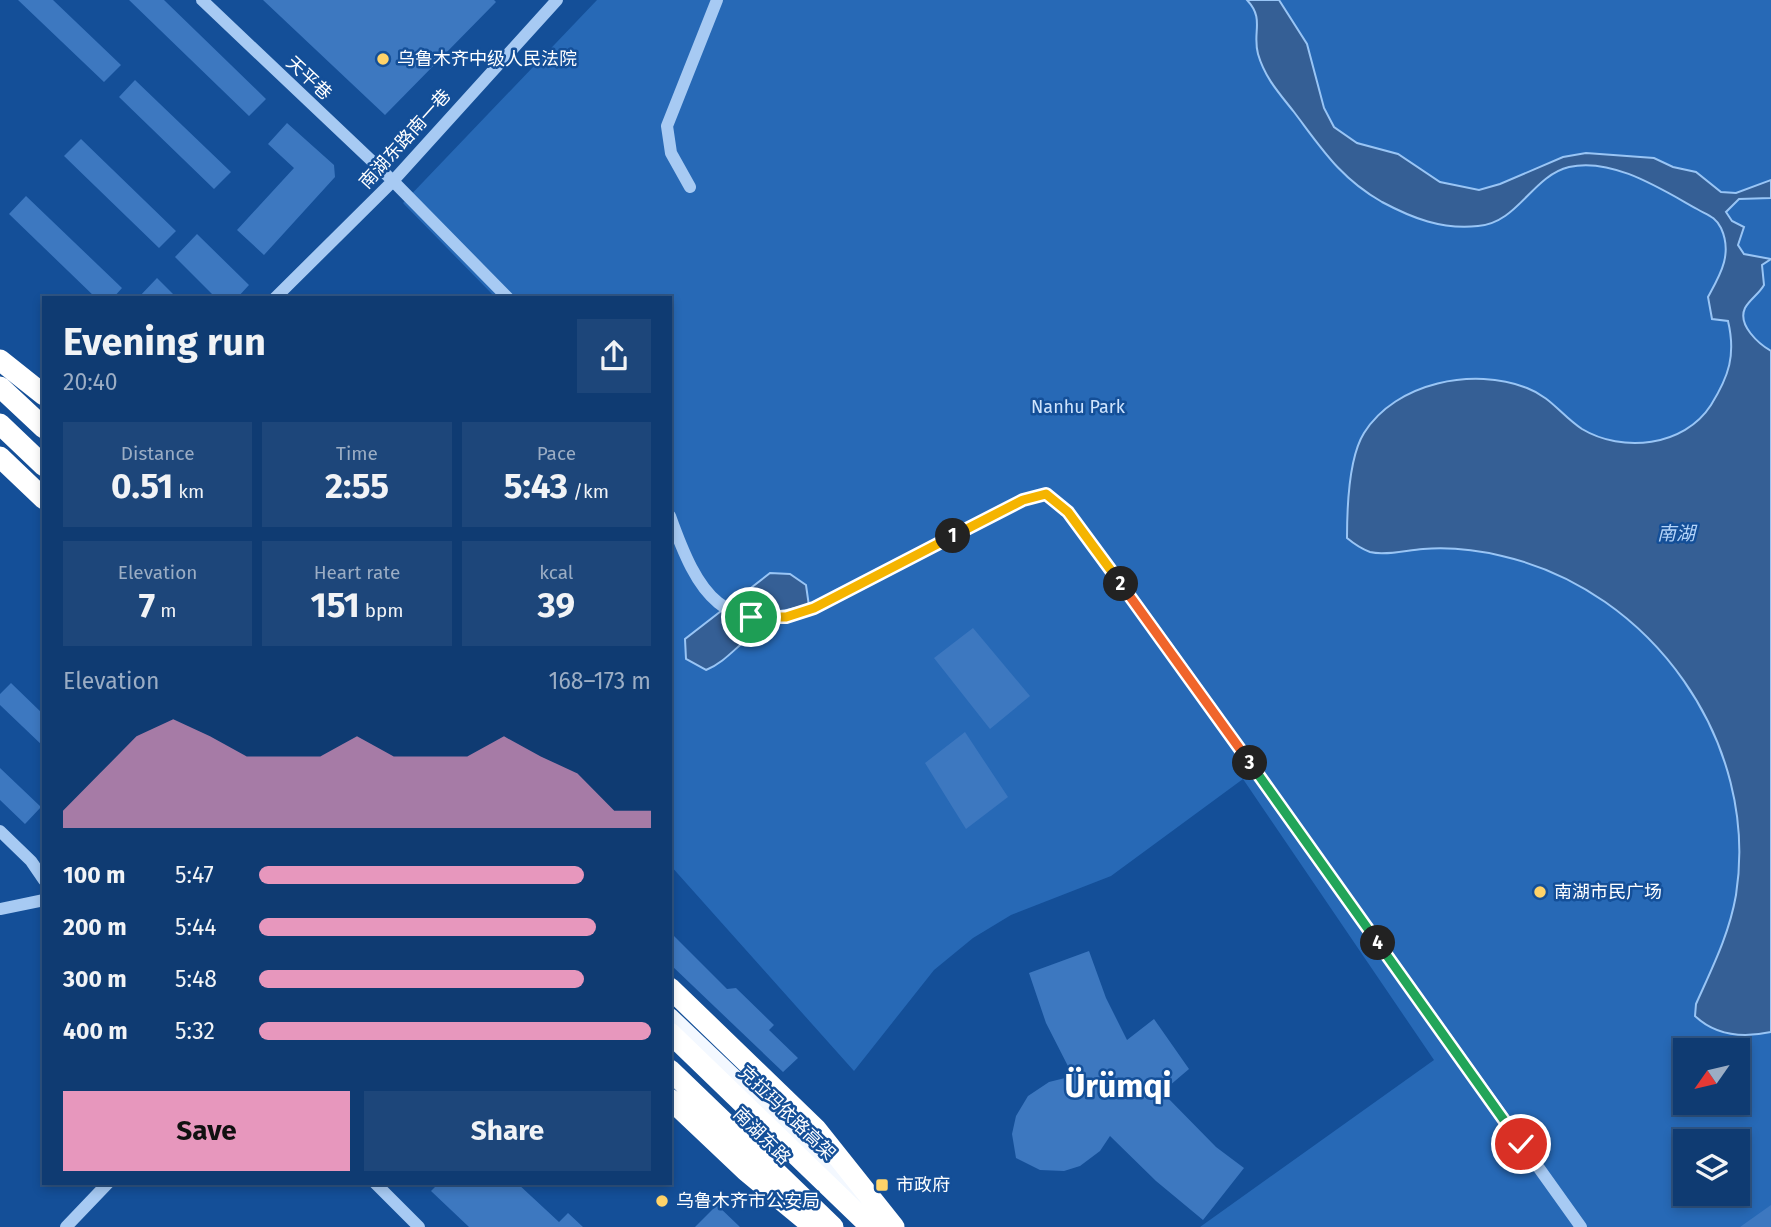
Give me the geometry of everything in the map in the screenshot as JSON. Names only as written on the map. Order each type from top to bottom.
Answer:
[{"type":"highway","points":[[0,360],[42,393]]},
{"type":"highway","points":[[0,384],[42,424]]},
{"type":"highway","points":[[0,424],[42,464]]},
{"type":"highway","points":[[0,457],[42,497]]},
{"type":"highway","points":[[672,990],[816,1129],[892,1227]]},
{"type":"highway","name":"克拉玛依路高架","points":[[672,1035],[872,1227]]},
{"type":"highway","points":[[672,1074],[833,1227]]},
{"type":"highway","points":[[672,1101],[746,1171],[814,1227]]},
{"type":"main road","points":[[0,418],[42,457]]},
{"type":"main road","name":"南湖东路","points":[[672,1019],[892,1227]]},
{"type":"main road","name":"南湖东路","points":[[672,1074],[823,1227]]},
{"type":"street","name":"天平巷","points":[[202,0],[393,181],[506,296]]},
{"type":"street","name":"南湖东路南一巷","points":[[277,296],[393,181],[557,0]]},
{"type":"street","points":[[690,187],[671,153],[667,126],[717,0]]},
{"type":"street","points":[[672,521],[691,569],[708,597],[751,617],[786,617],[814,608],[1023,500],[1046,494],[1068,512],[1166,645],[1581,1227]]},
{"type":"street","points":[[0,831],[31,861],[42,877]]},
{"type":"street","points":[[0,909],[42,900]]},
{"type":"street","points":[[66,1227],[106,1185]]},
{"type":"street","points":[[377,1185],[419,1227]]},
{"type":"green space","name":"Nanhu Park","points":[[597,0],[1771,0],[1771,1227],[1200,1227],[1434,1060],[1243,779],[1111,876],[1011,915],[973,938],[934,970],[854,1071],[672,867],[672,296],[494,296],[403,203]]},
{"type":"water","name":"南湖","points":[[1247,0],[1279,0],[1307,44],[1324,108],[1334,127],[1357,143],[1398,154],[1440,182],[1479,190],[1563,157],[1586,153],[1654,158],[1673,167],[1696,172],[1721,192],[1736,193],[1771,180],[1771,198],[1739,199],[1726,212],[1732,221],[1744,227],[1738,245],[1744,254],[1771,259],[1762,265],[1764,285],[1743,314],[1750,333],[1771,351],[1771,1032],[1730,1034],[1712,1028],[1695,1016],[1696,1004],[1733,910],[1739,838],[1731,782],[1712,729],[1684,681],[1648,638],[1605,602],[1556,574],[1502,556],[1442,548],[1376,553],[1347,538],[1350,484],[1359,443],[1378,416],[1416,391],[1461,380],[1506,382],[1535,392],[1582,429],[1598,437],[1633,443],[1669,437],[1685,430],[1699,419],[1711,405],[1722,384],[1731,355],[1728,321],[1712,319],[1708,297],[1724,264],[1726,247],[1721,228],[1710,216],[1652,184],[1619,171],[1585,165],[1556,172],[1504,217],[1492,223],[1452,226],[1416,218],[1393,208],[1367,193],[1343,173],[1273,85],[1258,54],[1257,20]]},
{"type":"water","points":[[770,573],[790,574],[806,585],[809,606],[790,620],[760,630],[721,662],[706,670],[686,659],[685,639]]},
{"type":"building","points":[[18,0],[53,0],[121,65],[104,82]]},
{"type":"building","points":[[129,0],[164,0],[266,99],[249,116]]},
{"type":"building","name":"乌鲁木齐中级人民法院","points":[[263,0],[494,0],[496,2],[385,115]]},
{"type":"building","points":[[135,80],[231,172],[214,189],[119,97]]},
{"type":"building","points":[[287,123],[334,165],[335,177],[264,255],[237,230],[294,168],[268,144]]},
{"type":"building","points":[[81,139],[176,231],[159,248],[64,156]]},
{"type":"building","points":[[26,196],[122,288],[115,296],[94,296],[9,214]]},
{"type":"building","points":[[197,234],[249,285],[239,296],[214,296],[175,257]]},
{"type":"building","points":[[157,278],[175,296],[140,296]]},
{"type":"building","points":[[973,628],[1030,696],[990,729],[934,658]]},
{"type":"building","points":[[11,683],[42,713],[42,745],[0,705],[0,694]]},
{"type":"building","points":[[965,732],[1008,797],[966,829],[925,763]]},
{"type":"building","points":[[0,768],[41,807],[25,824],[0,800]]},
{"type":"building","points":[[672,934],[727,989],[736,988],[774,1025],[769,1030],[798,1058],[783,1072],[672,966]]},
{"type":"building","points":[[1089,951],[1106,998],[1127,1040],[1154,1019],[1189,1069],[1162,1092],[1216,1147],[1244,1168],[1203,1220],[1156,1181],[1110,1136],[1100,1151],[1080,1166],[1064,1171],[1040,1170],[1016,1158],[1012,1134],[1016,1116],[1028,1096],[1049,1082],[1073,1076],[1046,1023],[1029,973]]},
{"type":"building","points":[[437,1185],[519,1185],[559,1222],[568,1213],[583,1227],[469,1227],[431,1191]]},
{"type":"building","points":[[717,1205],[740,1227],[695,1227]]},
{"type":"building","points":[[1771,1205],[1771,1227],[1740,1227]]},
{"type":"place","name":"乌鲁木齐中级人民法院","points":[[383,59]]},
{"type":"place","name":"南湖市民广场","points":[[1540,892]]},
{"type":"place","name":"市政府","points":[[882,1185]]},
{"type":"place","name":"乌鲁木齐市公安局","points":[[662,1201]]},
{"type":"district","name":"Ürümqi","points":[[1118,1086]]},
{"type":"route","points":[[751,617],[786,617],[814,608],[1023,500],[1046,494],[1068,512],[1166,645],[1521,1144]]}]
